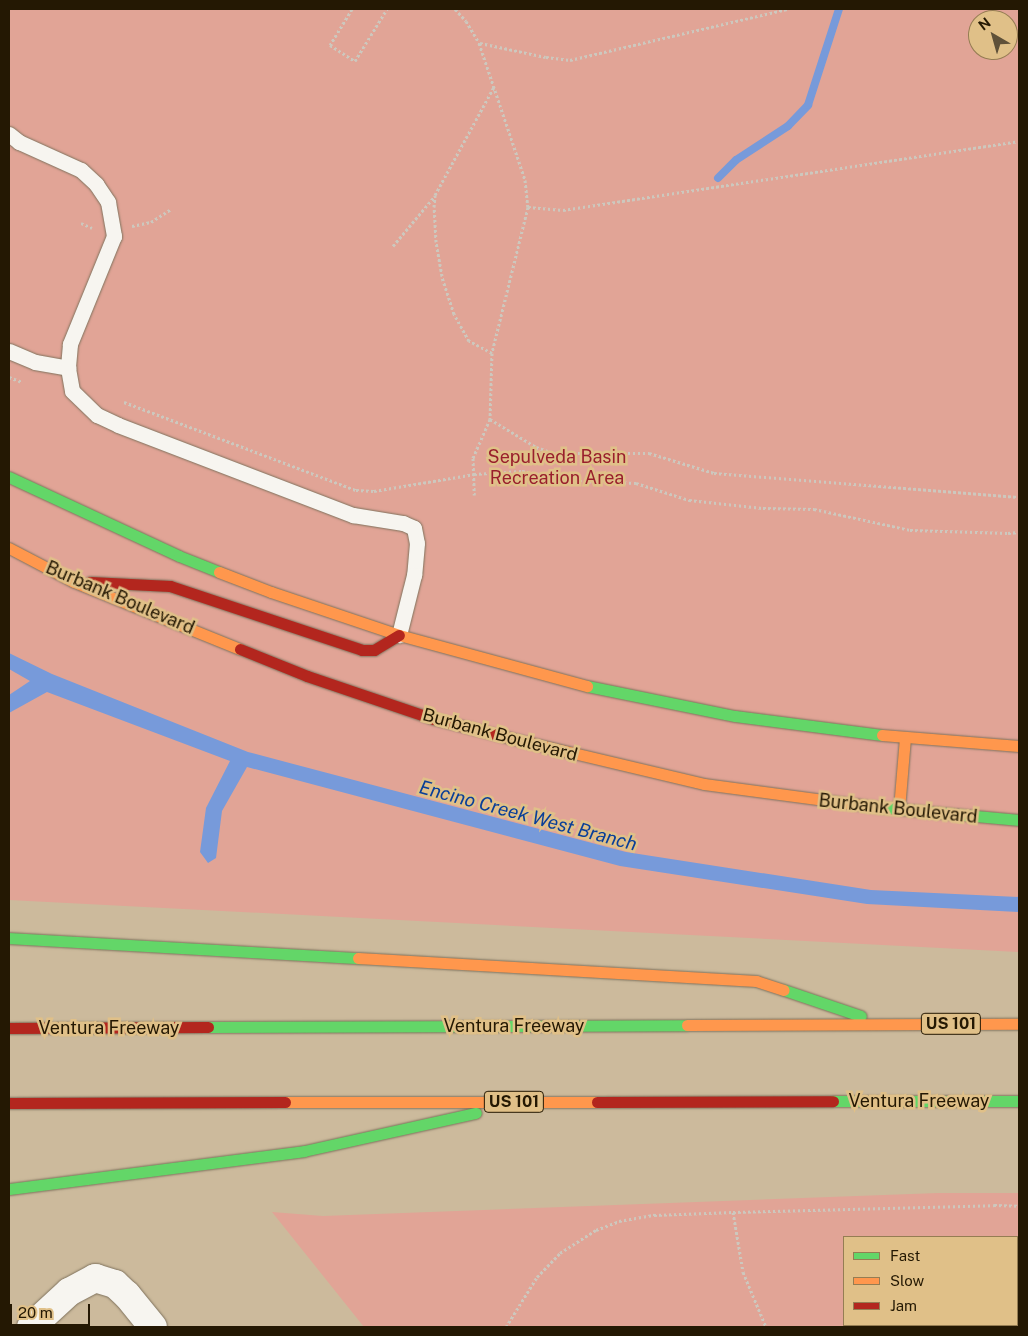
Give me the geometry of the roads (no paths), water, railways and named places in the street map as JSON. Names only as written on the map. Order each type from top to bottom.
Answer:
[{"type":"main road","points":[[9,477],[179,556],[271,592],[399,635],[503,666],[610,692],[735,716],[905,738],[1019,746]]},
{"type":"main road","name":"Burbank Boulevard","points":[[9,548],[74,582],[307,676],[434,719],[576,755],[704,784],[806,799],[969,817],[1019,820]]},
{"type":"main road","points":[[74,582],[138,582],[170,586],[362,650],[374,650],[399,635]]},
{"type":"main road","points":[[898,809],[905,738]]},
{"type":"main road","points":[[9,938],[756,981],[884,1023]]},
{"type":"main road","name":"Ventura Freeway","points":[[9,1028],[884,1023],[1019,1024]]},
{"type":"main road","name":"Ventura Freeway","points":[[9,1103],[1019,1101]]},
{"type":"main road","points":[[9,1189],[304,1151],[529,1102]]},
{"type":"street","points":[[31,1327],[70,1292],[95,1278],[116,1284],[153,1327]]},
{"type":"lane","points":[[9,134],[19,142],[81,170],[96,184],[108,202],[114,236],[70,344],[68,368],[72,391],[97,415],[118,425],[353,515],[403,523],[414,528],[417,543],[414,575],[399,635]]},
{"type":"lane","points":[[9,352],[35,362],[68,368]]},
{"type":"water","points":[[9,653],[52,674],[248,752],[626,852],[871,890],[1019,897],[1019,912],[867,904],[620,866],[247,767],[222,811],[216,858],[208,863],[200,852],[206,808],[230,761],[47,692],[9,713],[9,695],[30,681],[9,669]]},
{"type":"waterway","points":[[718,178],[736,160],[788,126],[808,105],[839,9]]},
{"type":"park label","name":"Sepulveda Basin Recreation Area","points":[[557,468]]},
{"type":"water label","name":"Encino Creek West Branch","points":[[528,816]]}]
